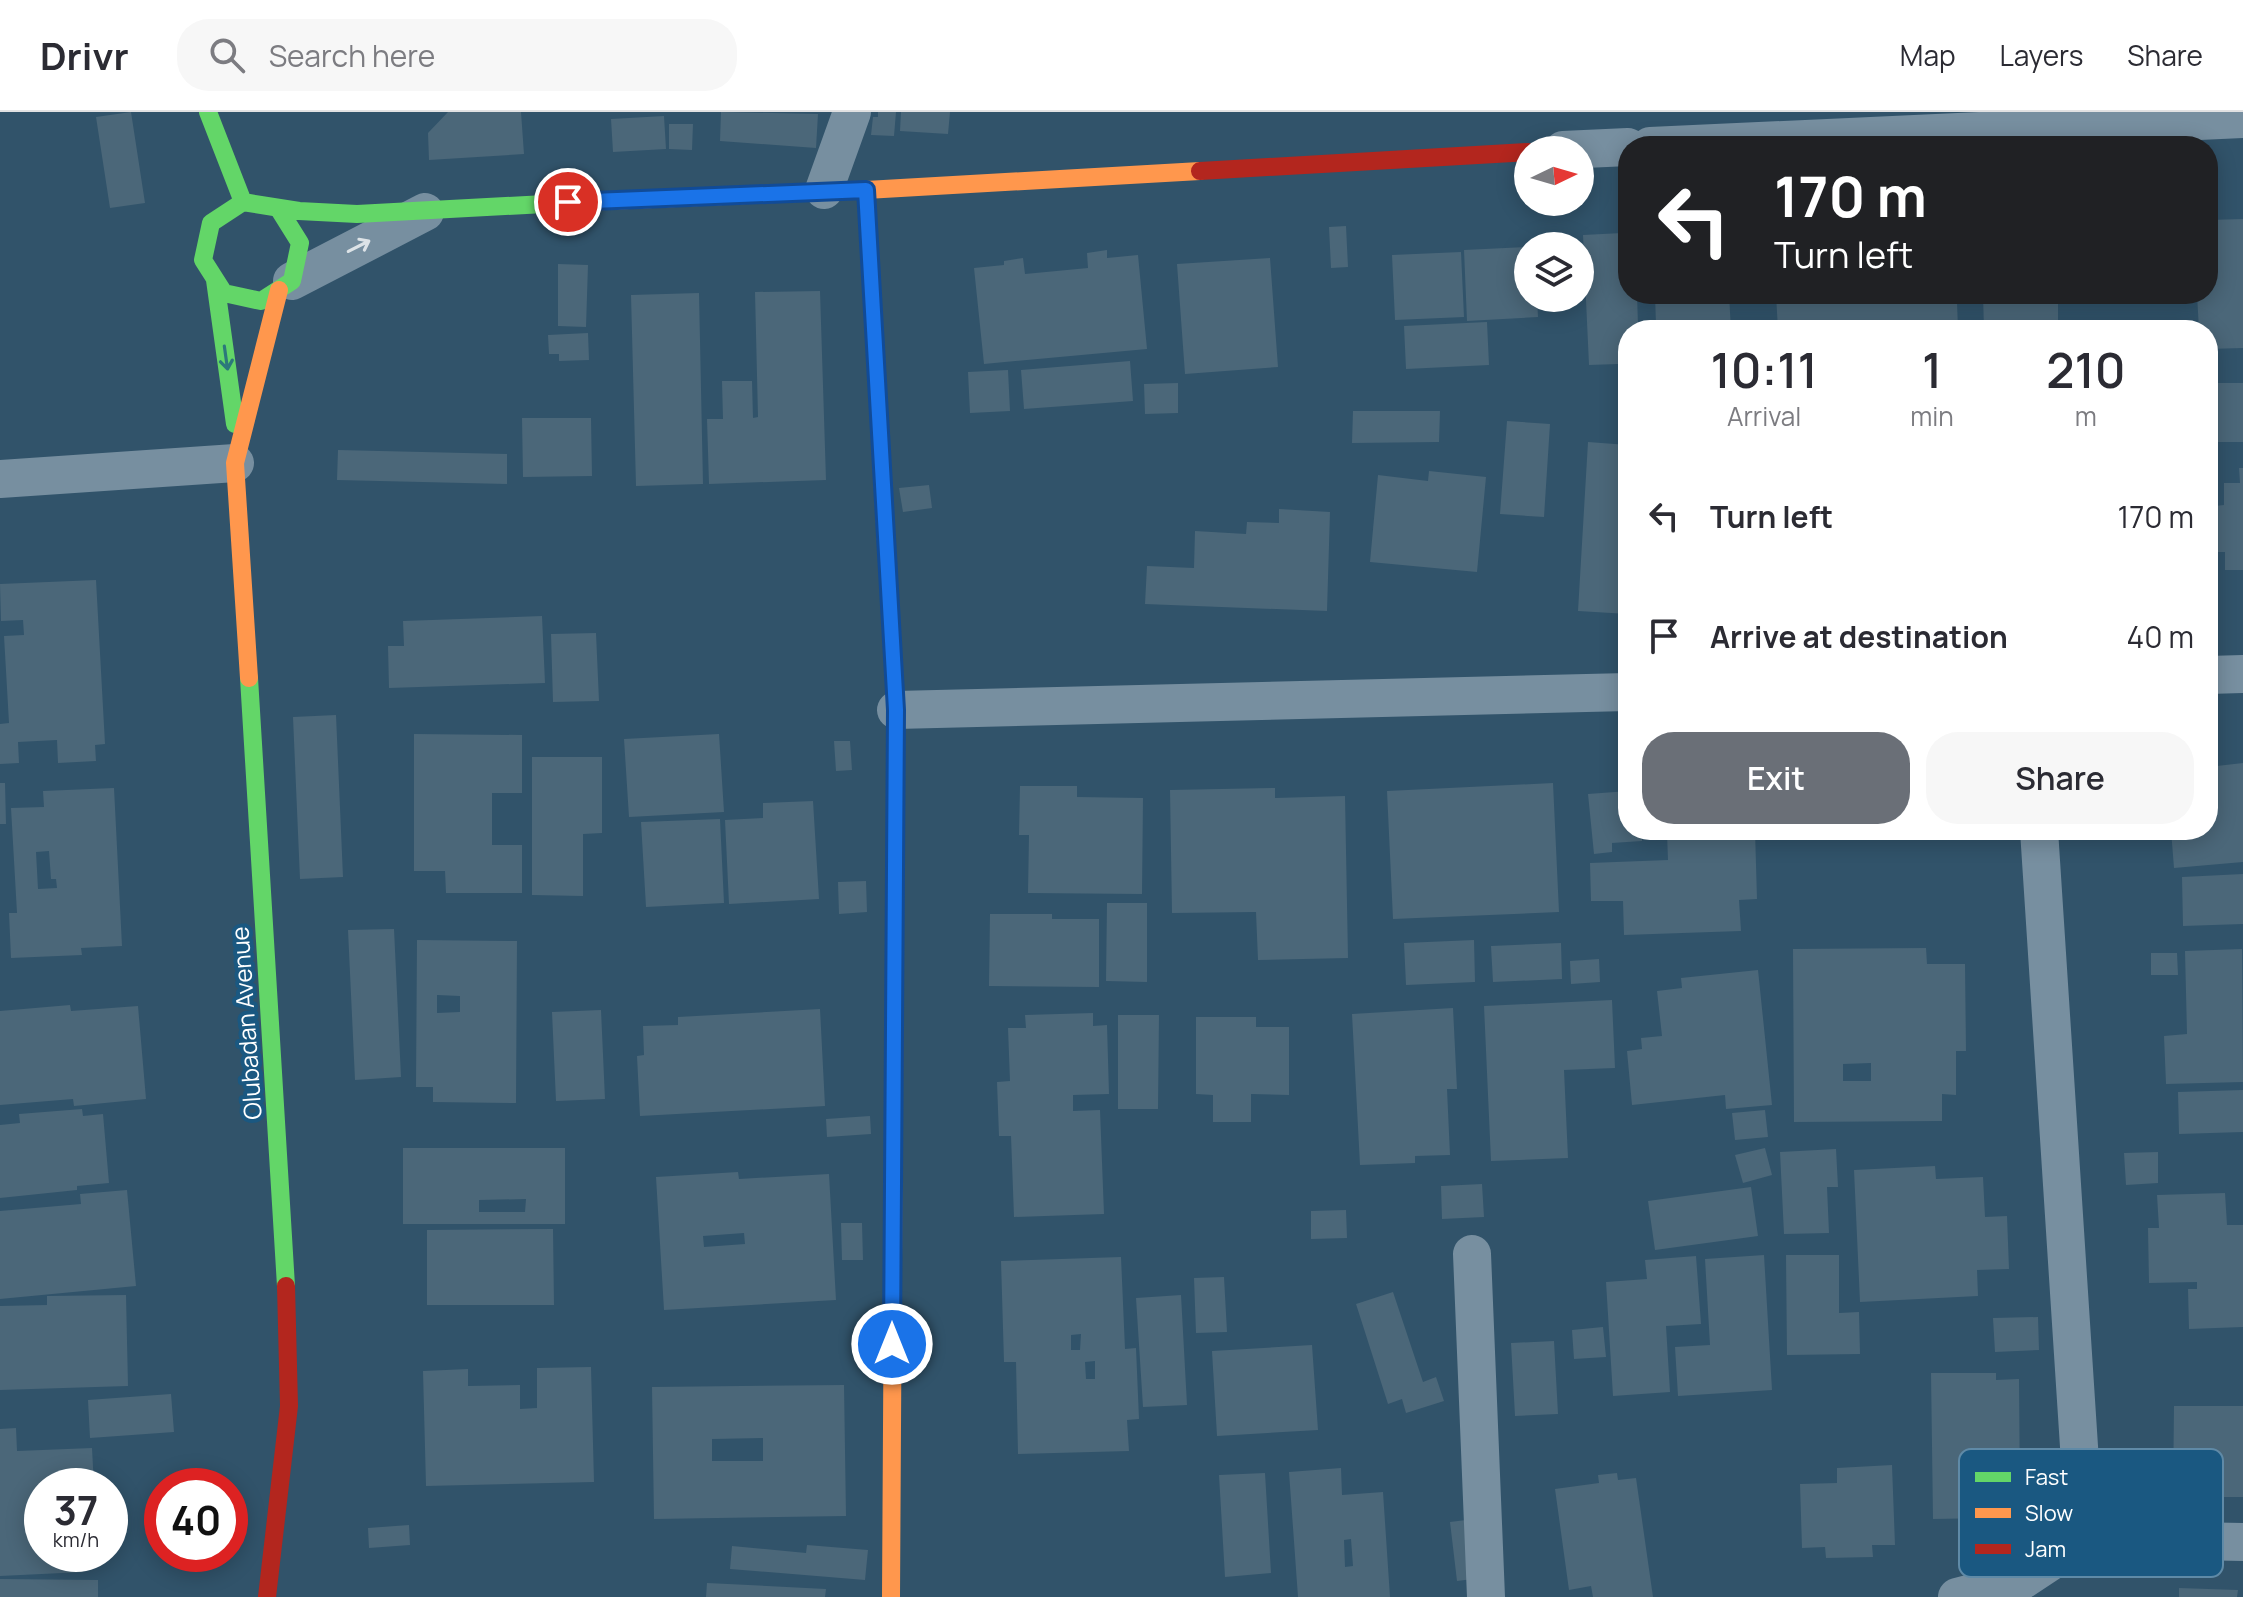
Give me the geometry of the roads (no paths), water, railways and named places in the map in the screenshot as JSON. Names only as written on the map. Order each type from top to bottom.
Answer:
[{"type":"street","points":[[208,112],[243,202]]},
{"type":"street","points":[[824,190],[852,112]]},
{"type":"street","points":[[1681,136],[1705,128],[2219,117]]},
{"type":"street","points":[[1594,149],[1618,147]]},
{"type":"street","points":[[425,212],[285,285],[261,301],[224,293],[203,260],[211,223],[243,202],[280,211],[425,212],[472,207],[866,190],[1514,153]]},
{"type":"street","points":[[866,190],[896,710],[891,1597]]},
{"type":"street","points":[[280,211],[300,243],[285,285]]},
{"type":"street","name":"Olubadan Avenue","points":[[215,280],[237,455],[285,1254],[289,1406],[267,1597]]},
{"type":"street","name":"Olubadan Avenue","points":[[237,455],[285,285]]},
{"type":"street","points":[[0,479],[237,455]]},
{"type":"street","points":[[2218,675],[2243,674]]},
{"type":"street","points":[[896,710],[1618,692]]},
{"type":"street","points":[[2040,840],[2079,1449]]},
{"type":"street","points":[[1472,1254],[1486,1597]]},
{"type":"street","points":[[2223,1542],[2243,1542]]},
{"type":"street","points":[[1957,1597],[2024,1589]]}]
